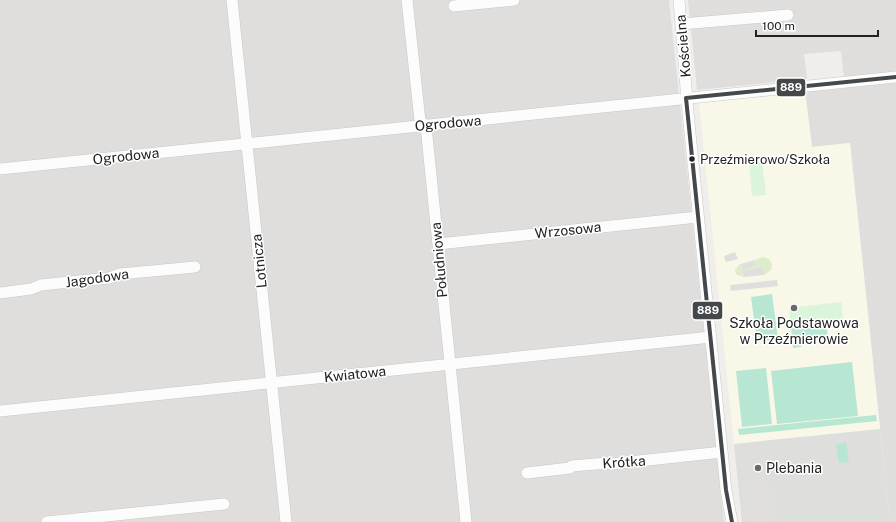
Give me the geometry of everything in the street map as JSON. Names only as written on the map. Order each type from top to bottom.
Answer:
[{"type":"street","name":"Lotnicza","points":[[232,0],[286,522]]},
{"type":"street","name":"Południowa","points":[[407,0],[420,121],[426,126],[466,522]]},
{"type":"street","points":[[454,6],[514,0]]},
{"type":"street","name":"Kościelna","points":[[679,0],[686,98],[698,217],[726,490],[732,522]]},
{"type":"street","points":[[681,24],[788,15]]},
{"type":"street","name":"Ogrodowa","points":[[0,169],[896,77]]},
{"type":"street","name":"Wrzosowa","points":[[438,244],[698,217]]},
{"type":"street","name":"Jagodowa","points":[[0,293],[31,289],[41,285],[109,278],[120,274],[195,267]]},
{"type":"street","name":"Kwiatowa","points":[[0,411],[711,337]]},
{"type":"street","name":"Krótka","points":[[527,473],[570,468],[572,466],[607,463],[611,464],[722,452]]},
{"type":"street","points":[[47,522],[224,504]]},
{"type":"shaded area","points":[[0,0],[669,0],[724,522],[0,522]]},
{"type":"shaded area","points":[[688,0],[896,0],[896,522],[890,522],[850,143],[812,147],[805,91],[845,87],[841,51],[804,54],[807,79],[697,90]]},
{"type":"shaded area","name":"Szkoła Podstawowa w Przeźmierowie","points":[[805,91],[812,147],[850,143],[880,429],[734,444],[699,103]]},
{"type":"shaded area","points":[[735,252],[738,259],[726,262],[724,256]]},
{"type":"shaded area","points":[[754,260],[755,266],[742,270],[741,264]]},
{"type":"shaded area","points":[[763,267],[764,275],[743,277],[742,271]]},
{"type":"shaded area","points":[[777,280],[778,286],[731,291],[730,285]]},
{"type":"shaded area","points":[[880,429],[890,522],[742,522],[734,444]]},
{"type":"shaded area","points":[[770,482],[774,522],[748,522],[744,485]]},
{"type":"green space","points":[[762,162],[766,195],[752,196],[749,163]]},
{"type":"green space","points":[[763,257],[769,259],[772,264],[771,270],[764,275],[763,268],[742,271],[742,277],[736,274],[735,270],[739,265],[741,264],[742,270],[754,266],[754,260]]},
{"type":"green space","points":[[772,294],[778,339],[757,342],[751,297]]},
{"type":"green space","points":[[841,302],[843,319],[791,326],[789,308]]},
{"type":"green space","points":[[826,321],[828,339],[801,341],[801,347],[793,348],[791,326]]},
{"type":"green space","points":[[852,362],[858,416],[777,424],[771,371]]},
{"type":"green space","points":[[766,368],[772,424],[742,427],[736,371]]},
{"type":"green space","points":[[876,415],[877,421],[739,435],[738,429]]},
{"type":"green space","points":[[846,442],[849,462],[839,463],[836,444]]},
{"type":"transit line","name":"889","points":[[686,98],[896,77]]},
{"type":"transit line","name":"889","points":[[686,98],[726,490],[732,522]]},
{"type":"place","name":"Przeźmierowo/Szkoła","points":[[692,159]]},
{"type":"place","name":"Szkoła Podstawowa w Przeźmierowie","points":[[794,308]]},
{"type":"place","name":"Plebania","points":[[758,468]]}]
